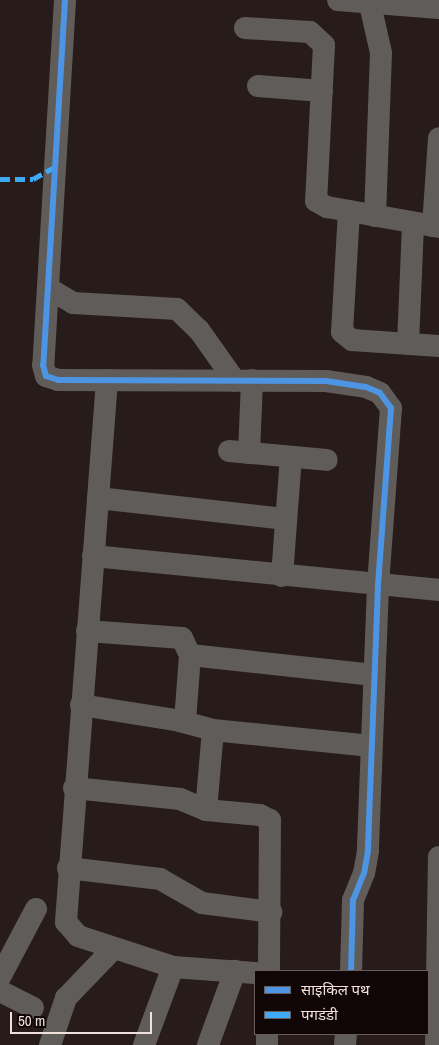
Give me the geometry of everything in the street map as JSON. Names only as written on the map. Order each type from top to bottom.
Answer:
[{"type":"street","points":[[66,0],[43,365],[46,376],[58,380],[244,380],[349,383],[366,387],[386,398],[392,421],[378,586],[366,864],[353,900],[351,970]]},
{"type":"street","points":[[338,0],[439,8]]},
{"type":"street","points":[[369,1],[381,53],[375,216]]},
{"type":"street","points":[[245,28],[316,34],[324,45],[314,195],[320,205],[349,212],[428,225]]},
{"type":"street","points":[[258,86],[322,91]]},
{"type":"street","points":[[408,344],[428,225],[439,138]]},
{"type":"street","points":[[349,212],[342,332],[352,340],[439,346]]},
{"type":"street","points":[[48,288],[73,303],[177,309],[199,330],[244,380],[239,452],[327,460]]},
{"type":"street","points":[[107,380],[65,908],[70,929],[112,950],[173,967],[245,972],[208,1045]]},
{"type":"street","points":[[282,576],[291,457]]},
{"type":"street","points":[[98,498],[286,519]]},
{"type":"street","points":[[92,556],[378,586],[439,590]]},
{"type":"street","points":[[87,631],[176,636],[186,642],[190,655],[185,722]]},
{"type":"street","points":[[190,655],[374,675]]},
{"type":"street","points":[[81,705],[185,722],[213,730],[371,746]]},
{"type":"street","points":[[206,810],[213,730]]},
{"type":"street","points":[[74,788],[180,799],[206,810],[260,815],[270,820],[271,912],[269,970]]},
{"type":"street","points":[[436,1045],[434,981],[439,857]]},
{"type":"street","points":[[68,868],[160,879],[202,903],[271,912]]},
{"type":"street","points":[[0,977],[36,909]]},
{"type":"street","points":[[50,1045],[66,998],[112,950]]},
{"type":"street","points":[[144,1045],[173,967]]},
{"type":"street","points":[[0,991],[33,1008]]},
{"type":"marked path","points":[[0,179],[33,179],[55,167]]},
{"type":"cycle path","points":[[65,0],[43,365],[46,376],[58,380],[326,381],[366,387],[380,393],[391,408],[378,586],[368,851],[364,873],[353,900],[351,970]]}]
